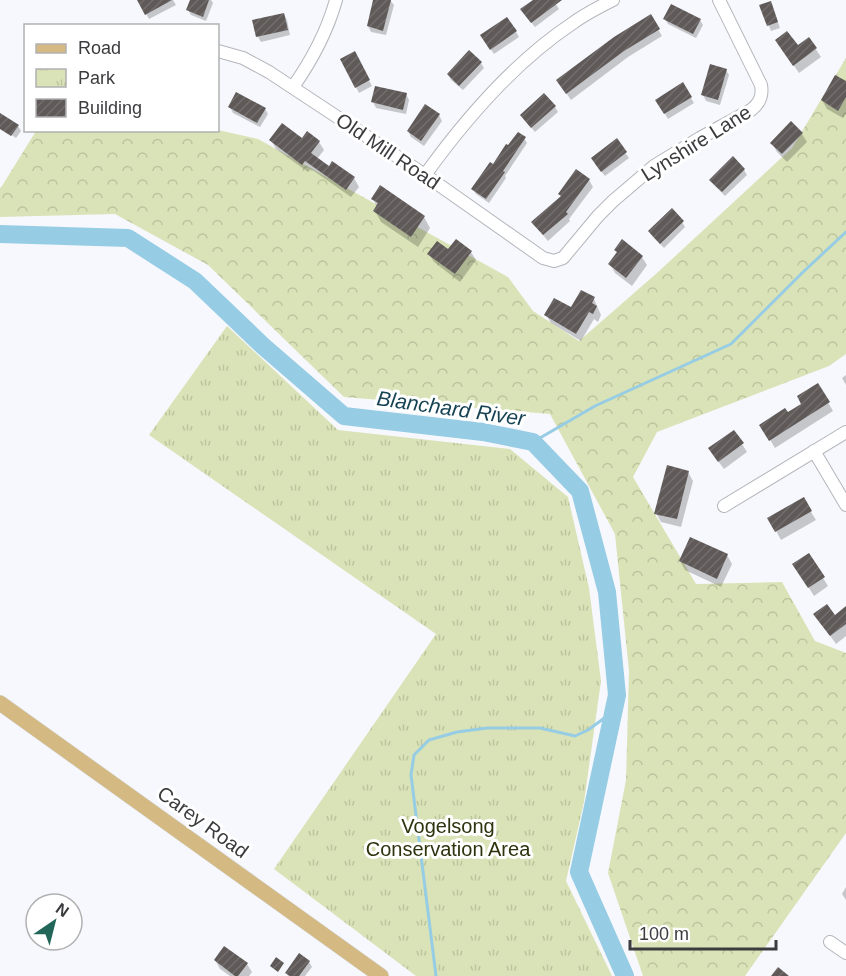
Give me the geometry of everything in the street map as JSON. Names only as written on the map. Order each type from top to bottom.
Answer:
[{"type":"main road","name":"Carey Road","points":[[0,703],[381,976]]},
{"type":"street","points":[[293,87],[320,44],[336,0]]},
{"type":"street","points":[[425,175],[471,116],[511,73],[567,27],[613,0]]},
{"type":"street","name":"Lynshire Lane","points":[[554,261],[563,258],[598,216],[654,166],[757,105],[762,92],[761,85],[719,0]]},
{"type":"street","name":"Old Mill Road","points":[[219,51],[257,64],[425,175],[543,258],[554,261]]},
{"type":"street","points":[[723,506],[846,432]]},
{"type":"street","points":[[814,451],[846,505]]},
{"type":"street","points":[[830,942],[846,953]]},
{"type":"green space","points":[[846,58],[846,354],[829,366],[657,432],[633,477],[696,584],[782,582],[815,641],[846,653],[846,833],[745,976],[643,976],[608,873],[626,780],[629,671],[615,534],[550,414],[344,397],[208,265],[115,214],[0,217],[0,188],[35,132],[219,130],[258,139],[508,277],[533,311],[579,341],[657,273],[792,148]]},
{"type":"green space","name":"Vogelsong Conservation Area","points":[[227,326],[338,430],[510,449],[568,497],[589,588],[601,681],[584,802],[566,881],[612,976],[416,976],[274,869],[436,634],[149,435]]},
{"type":"building","points":[[137,0],[172,0],[145,15]]},
{"type":"building","points":[[190,0],[209,0],[203,17],[186,10]]},
{"type":"building","points":[[373,0],[391,0],[383,31],[367,26]]},
{"type":"building","points":[[533,0],[562,0],[531,23],[520,9]]},
{"type":"building","points":[[771,1],[778,22],[767,26],[759,5]]},
{"type":"building","points":[[671,4],[701,19],[693,34],[663,19]]},
{"type":"building","points":[[284,13],[288,30],[256,37],[252,20]]},
{"type":"building","points":[[651,14],[660,29],[624,51],[566,94],[556,80],[614,37]]},
{"type":"building","points":[[507,17],[517,31],[490,50],[480,35]]},
{"type":"building","points":[[787,31],[798,45],[809,37],[817,48],[793,66],[775,40]]},
{"type":"building","points":[[469,50],[482,62],[459,86],[447,74]]},
{"type":"building","points":[[355,51],[370,80],[355,88],[340,59]]},
{"type":"building","points":[[710,64],[727,69],[718,100],[701,95]]},
{"type":"building","points":[[835,75],[846,81],[846,97],[838,111],[821,100]]},
{"type":"building","points":[[683,82],[692,97],[664,114],[655,100]]},
{"type":"building","points":[[375,86],[407,93],[403,110],[371,102]]},
{"type":"building","points":[[236,92],[266,108],[257,123],[228,107]]},
{"type":"building","points":[[544,93],[556,106],[531,128],[520,115]]},
{"type":"building","points":[[425,104],[440,114],[421,141],[407,131]]},
{"type":"building","points":[[0,113],[19,125],[11,136],[0,129]]},
{"type":"building","points":[[791,121],[803,133],[782,154],[770,143]]},
{"type":"building","points":[[282,123],[302,138],[307,131],[320,141],[311,153],[329,166],[332,161],[355,177],[346,190],[305,161],[302,165],[269,140]]},
{"type":"building","points":[[518,132],[526,137],[486,199],[471,189],[490,162],[493,164],[506,144],[508,145]]},
{"type":"building","points":[[617,138],[627,152],[601,172],[591,158]]},
{"type":"building","points":[[733,156],[745,169],[722,192],[709,180]]},
{"type":"building","points":[[576,169],[590,179],[566,212],[568,214],[543,235],[531,222],[561,196],[558,194]]},
{"type":"building","points":[[380,185],[425,216],[411,237],[373,211],[378,203],[371,199]]},
{"type":"building","points":[[672,208],[684,221],[660,244],[648,231]]},
{"type":"building","points":[[456,239],[472,251],[455,274],[427,254],[437,241],[448,249]]},
{"type":"building","points":[[622,239],[643,256],[626,278],[608,264],[617,252],[614,250]]},
{"type":"building","points":[[581,290],[595,297],[592,303],[597,306],[593,314],[589,312],[576,334],[544,315],[554,298],[571,307]]},
{"type":"building","points":[[818,383],[830,402],[769,441],[759,425],[785,408],[788,412],[801,404],[797,396]]},
{"type":"building","points":[[734,430],[744,443],[718,462],[708,448]]},
{"type":"building","points":[[667,465],[689,471],[677,519],[654,514]]},
{"type":"building","points":[[804,497],[812,511],[775,532],[767,518]]},
{"type":"building","points":[[690,537],[728,554],[717,579],[679,561]]},
{"type":"building","points":[[809,553],[825,577],[808,588],[792,564]]},
{"type":"building","points":[[827,604],[835,615],[846,606],[846,624],[830,636],[813,614]]},
{"type":"building","points":[[224,946],[248,963],[238,976],[214,960]]},
{"type":"building","points":[[299,953],[310,961],[299,976],[290,976],[285,973]]},
{"type":"building","points":[[276,957],[284,963],[278,972],[270,966]]},
{"type":"building","points":[[778,967],[789,976],[771,976]]},
{"type":"waterway","points":[[533,442],[595,406],[731,344],[846,232]]},
{"type":"waterway","name":"Blanchard River","points":[[0,234],[128,238],[195,281],[263,346],[344,416],[483,432],[533,442],[580,491],[607,592],[617,695],[579,872],[625,976]]},
{"type":"waterway","points":[[436,976],[411,775],[414,755],[429,740],[457,732],[487,728],[540,728],[575,736],[588,730],[614,711]]}]
